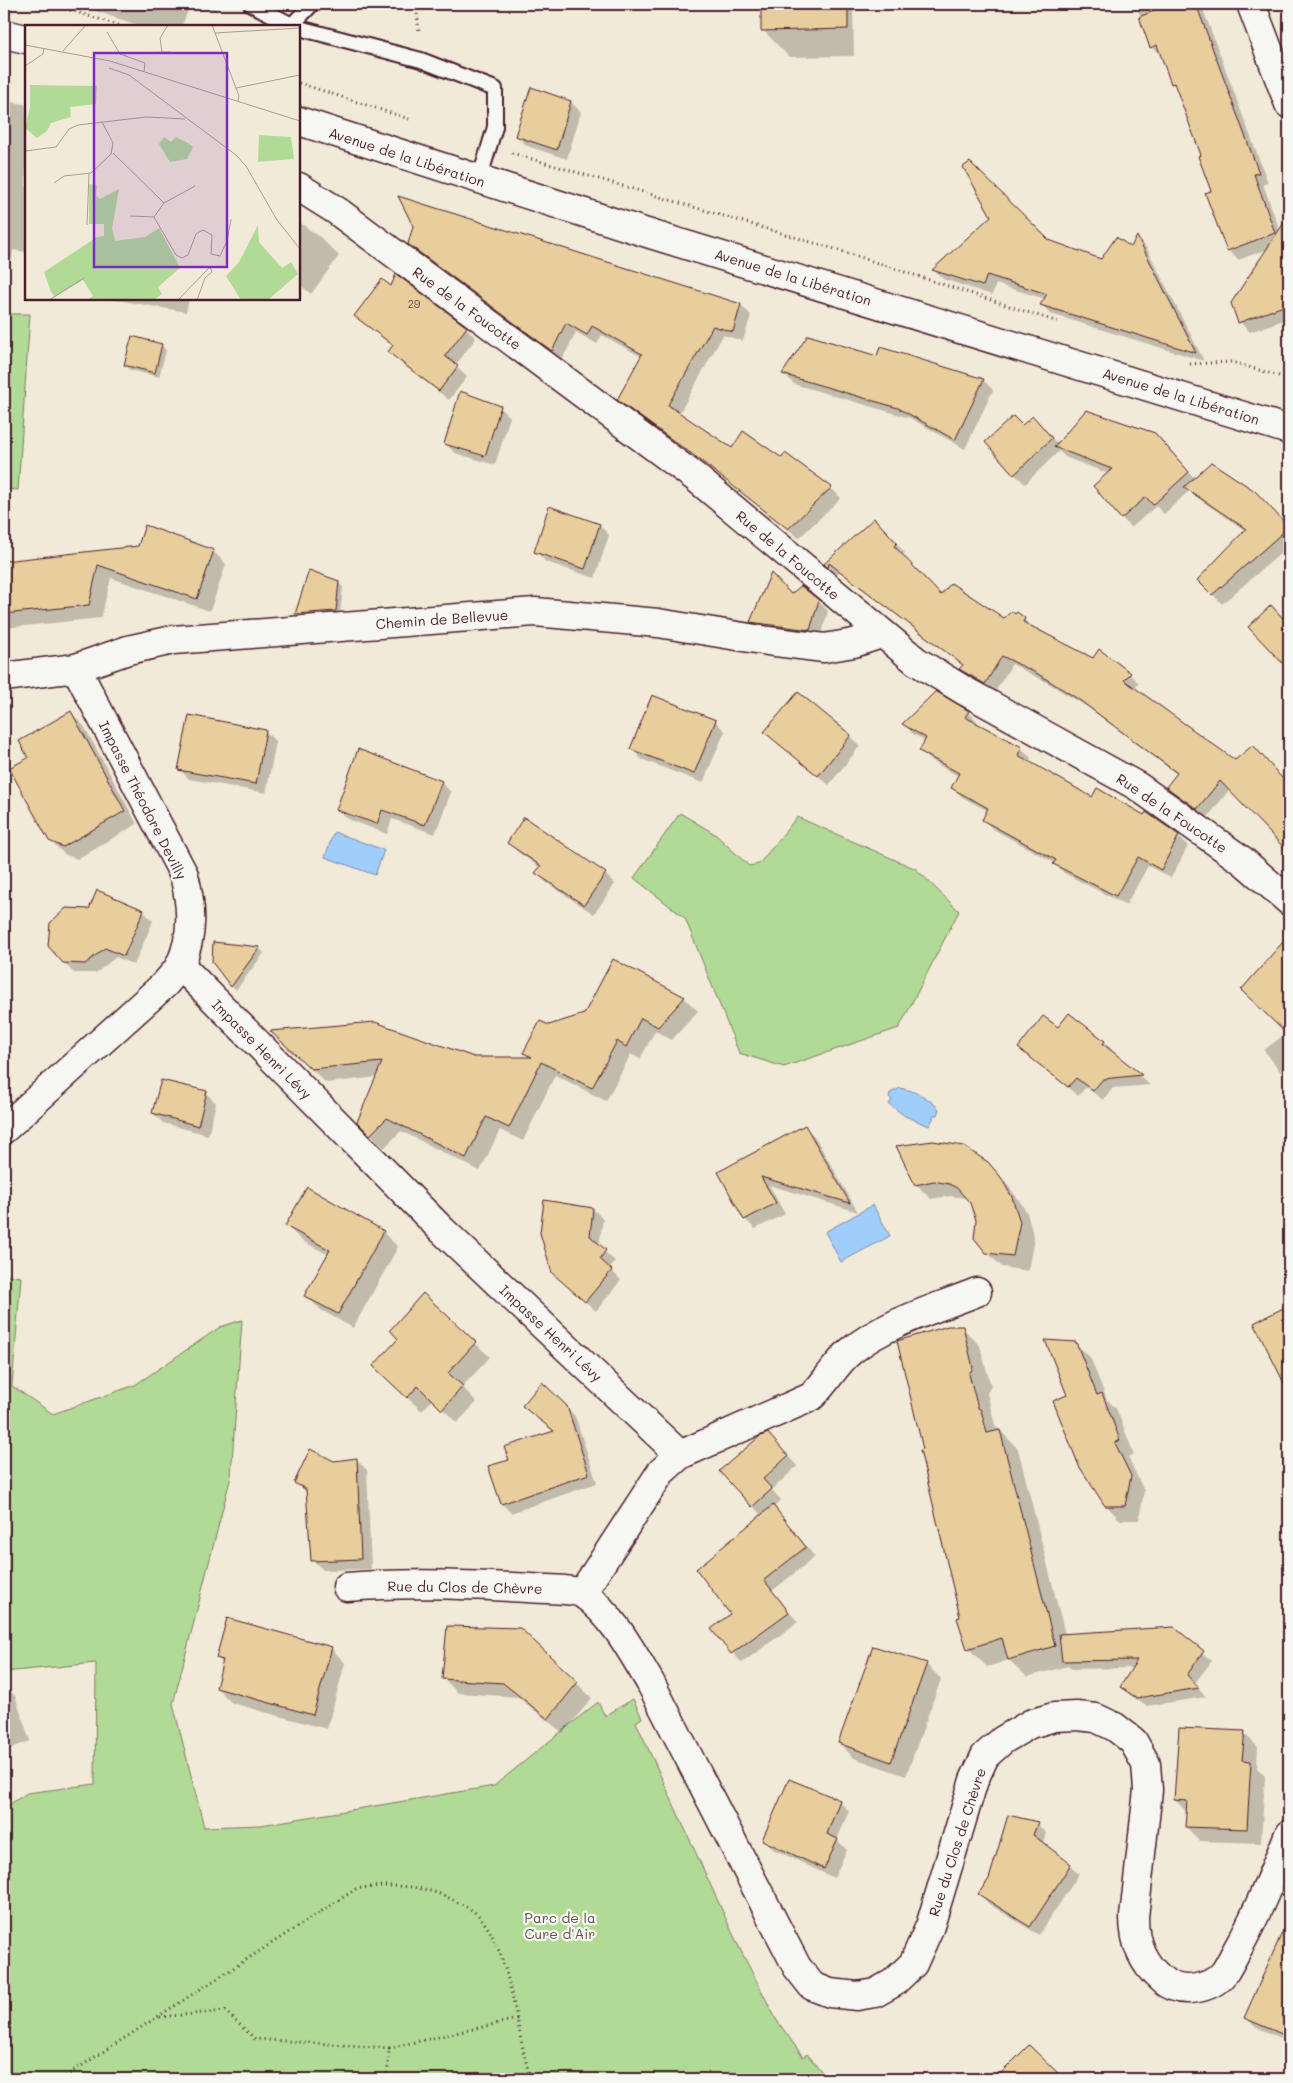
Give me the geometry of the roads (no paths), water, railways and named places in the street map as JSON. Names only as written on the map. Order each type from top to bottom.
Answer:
[{"type":"street","points":[[1251,4],[1289,104]]},
{"type":"street","points":[[4,34],[25,39]]},
{"type":"street","name":"Avenue de la Libération","points":[[300,122],[479,180],[1289,430]]},
{"type":"street","name":"Rue de la Foucotte","points":[[300,189],[337,211],[695,476],[881,634],[916,661],[957,686],[1137,786],[1243,862],[1289,901]]},
{"type":"street","name":"Chemin de Bellevue","points":[[4,677],[76,668],[128,650],[173,640],[535,612],[658,622],[768,641],[824,648],[854,643],[881,634]]},
{"type":"street","name":"Impasse Théodore Devilly","points":[[4,1129],[166,984],[180,965],[188,940],[192,915],[184,875],[76,668]]},
{"type":"street","name":"Impasse Henri Lévy","points":[[180,965],[442,1230],[680,1456]]},
{"type":"street","points":[[582,1593],[661,1472],[680,1456],[811,1397],[823,1386],[833,1370],[851,1351],[894,1325],[977,1292]]},
{"type":"street","name":"Rue du Clos de Chèvre","points":[[347,1587],[392,1584],[455,1585],[565,1590],[582,1593],[599,1608],[623,1638],[650,1682],[797,1967],[812,1986],[830,1994],[857,1996],[875,1993],[893,1983],[913,1964],[930,1926],[974,1780],[986,1756],[1003,1740],[1030,1724],[1054,1717],[1077,1716],[1096,1718],[1115,1727],[1133,1742],[1146,1764],[1148,1790],[1134,1917],[1134,1935],[1140,1954],[1153,1973],[1167,1984],[1181,1989],[1202,1988],[1223,1974],[1248,1932],[1289,1834]]},
{"type":"lane","points":[[251,4],[292,25]]},
{"type":"lane","points":[[295,25],[312,4]]},
{"type":"lane","points":[[300,28],[422,60],[495,89],[495,127],[479,180]]},
{"type":"water","points":[[334,832],[384,850],[375,875],[325,857]]},
{"type":"water","points":[[900,1088],[921,1095],[939,1109],[937,1115],[933,1115],[929,1126],[905,1116],[889,1104],[892,1100],[889,1097],[890,1093]]},
{"type":"water","points":[[873,1205],[890,1236],[841,1262],[825,1232]]},
{"type":"park label","name":"Parc de la Cure d'Air","points":[[560,1925]]}]
